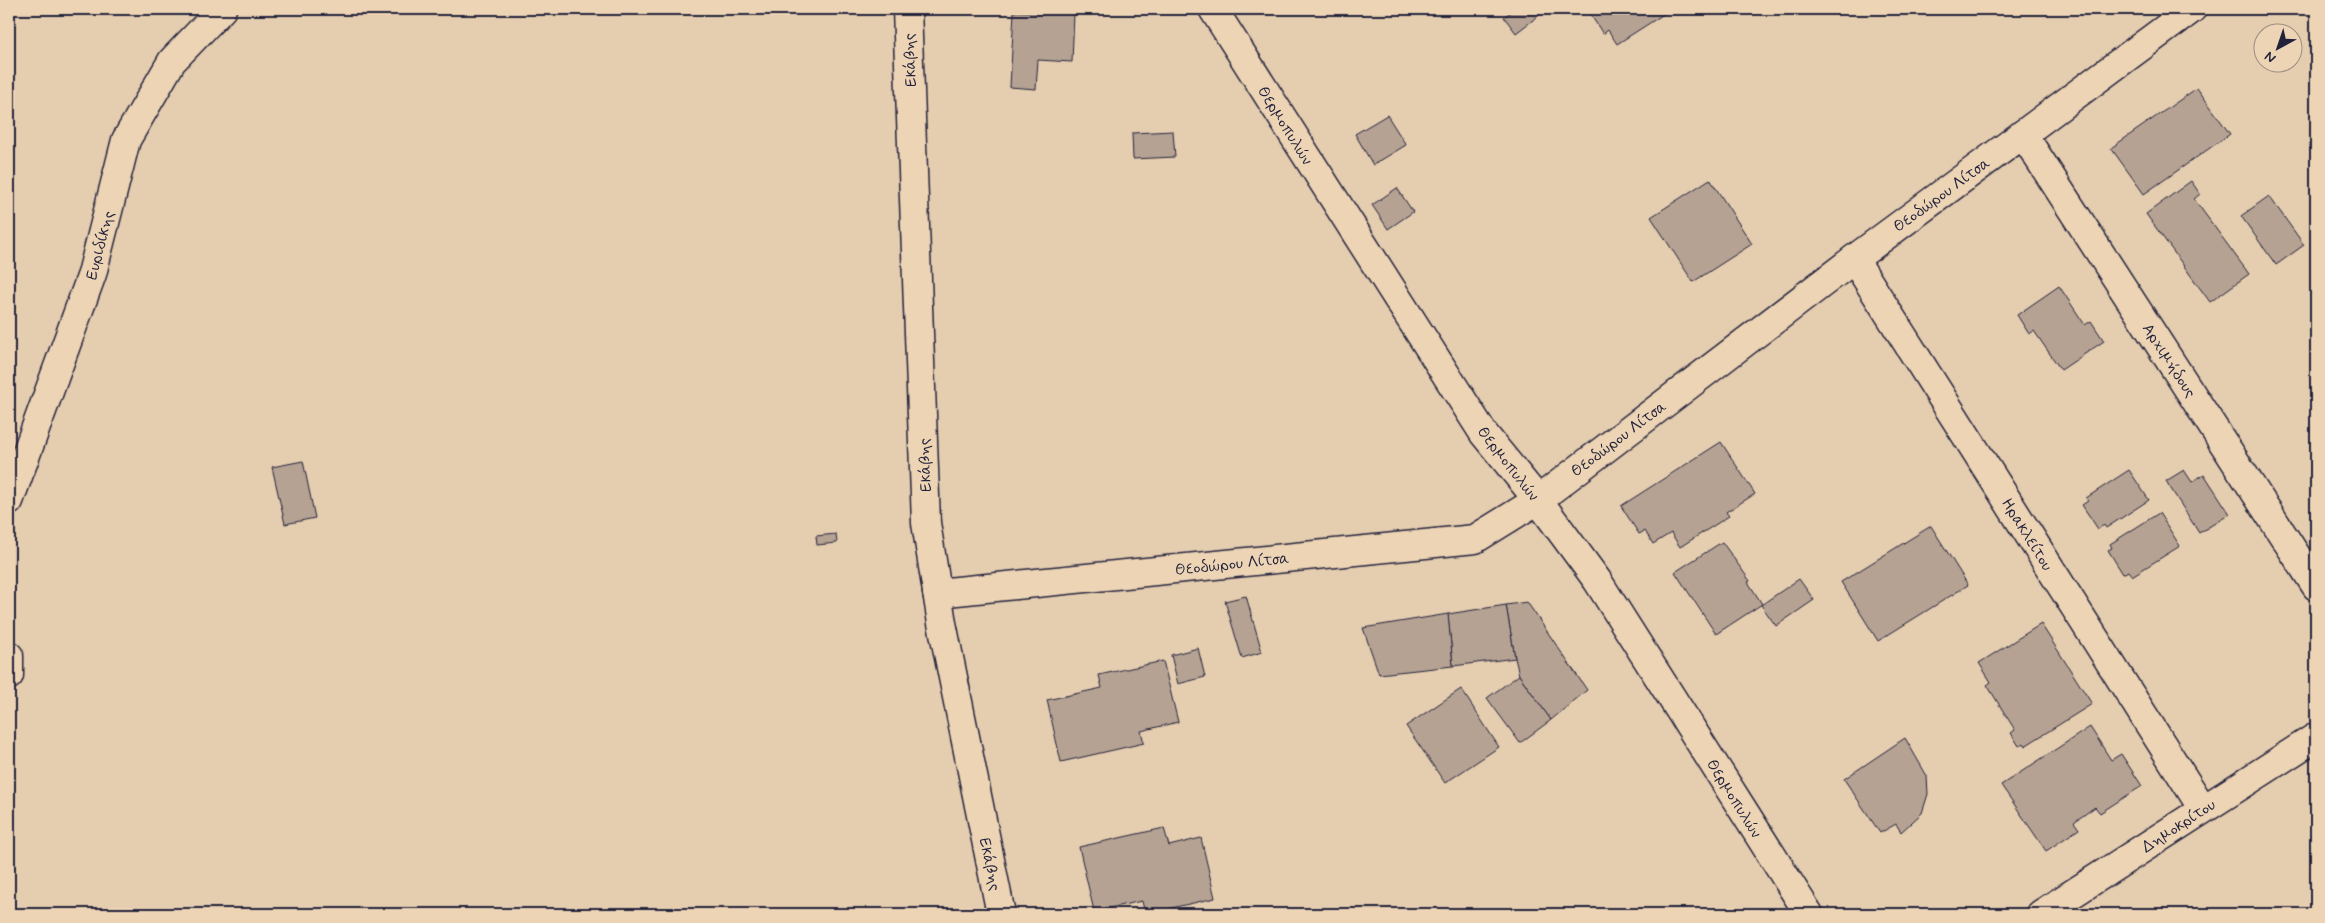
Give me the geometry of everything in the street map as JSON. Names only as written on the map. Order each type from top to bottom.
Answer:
[{"type":"street","name":"Ευριδίκης","points":[[9,501],[92,274],[126,140],[172,61],[222,9]]},
{"type":"street","name":"Εκάβης","points":[[908,9],[926,523],[937,593],[1002,914]]},
{"type":"street","name":"Θερμοπυλών","points":[[1212,9],[1484,434],[1570,542],[1627,626],[1809,914]]},
{"type":"street","name":"Θεοδώρου Λίτσα","points":[[937,593],[1475,539],[1538,500],[1854,259],[2192,9]]},
{"type":"street","name":"Αρχιμήδους","points":[[2023,134],[2316,586]]},
{"type":"street","name":"Ηρακλείτου","points":[[1854,259],[2203,809]]},
{"type":"street","points":[[9,656],[9,675]]},
{"type":"street","name":"Δημοκρίτου","points":[[2041,914],[2316,737]]},
{"type":"building","points":[[1515,9],[1546,10],[1516,33],[1504,17]]},
{"type":"building","points":[[1587,9],[1670,10],[1617,44],[1608,30],[1603,34]]},
{"type":"building","points":[[1014,11],[1074,14],[1072,62],[1038,60],[1036,89],[1010,87]]},
{"type":"building","points":[[2197,88],[2230,134],[2144,194],[2111,148]]},
{"type":"building","points":[[1387,115],[1406,145],[1373,165],[1355,134]]},
{"type":"building","points":[[1173,131],[1175,157],[1133,159],[1132,133]]},
{"type":"building","points":[[1710,179],[1752,244],[1693,282],[1651,217]]},
{"type":"building","points":[[2191,181],[2200,194],[2194,199],[2249,274],[2210,302],[2146,214]]},
{"type":"building","points":[[1397,188],[1413,212],[1388,229],[1372,205]]},
{"type":"building","points":[[2269,196],[2304,245],[2276,265],[2241,216]]},
{"type":"building","points":[[2059,286],[2085,325],[2091,321],[2104,341],[2061,370],[2034,331],[2029,334],[2017,315]]},
{"type":"building","points":[[1721,442],[1755,494],[1726,512],[1729,516],[1680,547],[1671,533],[1653,544],[1645,531],[1639,534],[1621,506]]},
{"type":"building","points":[[303,461],[315,518],[285,524],[272,467]]},
{"type":"building","points":[[2129,470],[2149,500],[2106,528],[2104,525],[2098,529],[2082,505],[2088,501],[2086,498]]},
{"type":"building","points":[[2184,470],[2192,482],[2204,474],[2230,514],[2199,533],[2166,481]]},
{"type":"building","points":[[2159,513],[2180,546],[2132,576],[2128,571],[2123,574],[2108,550],[2112,548],[2110,544]]},
{"type":"building","points":[[1931,526],[1968,585],[1878,641],[1841,582]]},
{"type":"building","points":[[836,534],[837,543],[817,545],[816,536]]},
{"type":"building","points":[[1722,542],[1750,581],[1748,582],[1762,604],[1716,634],[1675,572]]},
{"type":"building","points":[[1799,579],[1814,600],[1776,626],[1761,605]]},
{"type":"building","points":[[1246,596],[1262,652],[1242,658],[1225,601]]},
{"type":"building","points":[[1527,602],[1587,690],[1551,720],[1519,675],[1515,658],[1506,605]]},
{"type":"building","points":[[1506,605],[1515,658],[1453,666],[1448,614]]},
{"type":"building","points":[[1448,614],[1453,666],[1379,674],[1363,628]]},
{"type":"building","points":[[2041,624],[2092,704],[2025,746],[2023,743],[2019,746],[2011,733],[2015,730],[1987,685],[1991,682],[1979,663]]},
{"type":"building","points":[[1198,648],[1205,677],[1178,684],[1171,655]]},
{"type":"building","points":[[1163,661],[1178,722],[1141,731],[1144,743],[1061,762],[1047,700],[1102,688],[1099,675]]},
{"type":"building","points":[[1519,675],[1551,720],[1520,743],[1487,698]]},
{"type":"building","points":[[1461,689],[1499,747],[1445,783],[1406,726]]},
{"type":"building","points":[[2090,727],[2111,760],[2121,754],[2142,786],[2100,813],[2095,807],[2074,822],[2079,829],[2046,851],[2001,785]]},
{"type":"building","points":[[1905,738],[1927,776],[1928,794],[1922,813],[1901,832],[1896,824],[1880,833],[1844,779]]},
{"type":"building","points":[[1164,828],[1169,846],[1201,838],[1215,898],[1145,914],[1142,901],[1094,911],[1079,847]]}]
